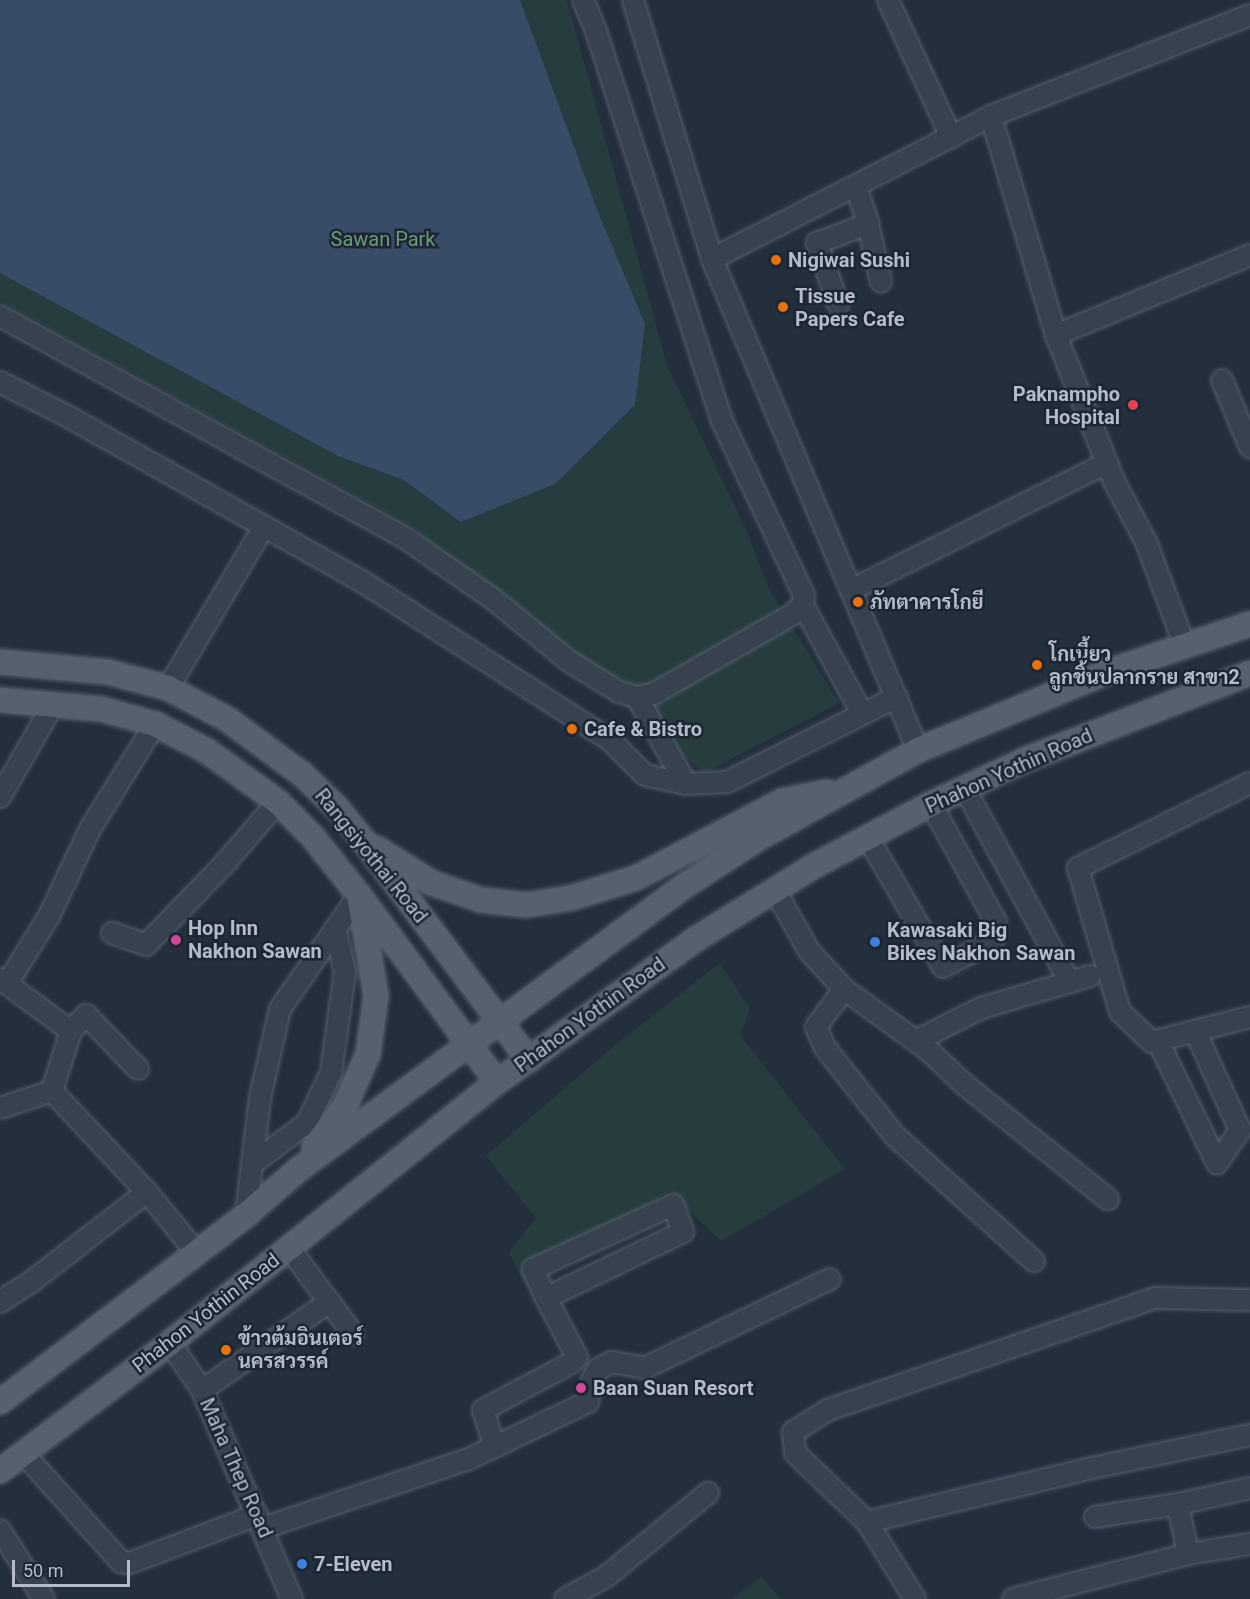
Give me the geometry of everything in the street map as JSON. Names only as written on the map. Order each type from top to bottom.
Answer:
[{"type":"main road","points":[[0,1402],[246,1215],[299,1169],[468,1043],[686,885],[756,840],[845,788],[918,750],[1107,672],[1184,644],[1250,624]]},
{"type":"main road","name":"Rangsiyothai Road","points":[[0,663],[108,672],[168,688],[227,719],[302,774],[337,808],[364,841],[529,1060]]},
{"type":"main road","name":"Phahon Yothin Road","points":[[0,1472],[170,1343],[497,1082],[696,939],[775,890],[931,804],[1025,760],[1128,718],[1249,675]]},
{"type":"main road","name":"Rangsiyothai Road","points":[[0,700],[101,709],[155,723],[207,751],[278,802],[312,836],[359,895],[497,1082]]},
{"type":"main road","points":[[364,841],[432,883],[482,900],[526,905],[571,898],[636,878],[782,801],[845,788]]},
{"type":"main road","points":[[299,1169],[345,1106],[368,1054],[376,996],[359,895]]},
{"type":"street","points":[[583,0],[596,31],[722,421],[804,595],[803,605],[862,714]]},
{"type":"street","points":[[633,0],[712,259],[918,750]]},
{"type":"street","points":[[888,0],[951,137]]},
{"type":"street","points":[[712,259],[991,116],[1250,15]]},
{"type":"street","points":[[991,116],[1056,335],[1107,463],[1147,544],[1184,644]]},
{"type":"street","points":[[856,186],[868,224],[881,282]]},
{"type":"street","points":[[837,304],[817,243],[868,224]]},
{"type":"street","points":[[1056,335],[1250,255]]},
{"type":"street","points":[[0,316],[405,538],[493,599],[569,661],[619,692],[637,697],[653,694],[793,614],[803,605]]},
{"type":"street","points":[[1222,380],[1250,447]]},
{"type":"street","points":[[0,382],[363,582],[610,740],[645,775],[686,784],[727,782],[897,697]]},
{"type":"street","points":[[850,590],[1107,463]]},
{"type":"street","points":[[168,688],[264,526]]},
{"type":"street","points":[[637,697],[686,784]]},
{"type":"street","points":[[0,797],[53,705]]},
{"type":"street","points":[[71,1031],[3,981],[50,914],[90,829],[155,723]]},
{"type":"street","points":[[1250,783],[1078,868],[1120,1012],[1152,1042],[1250,1017]]},
{"type":"street","points":[[965,789],[1070,982]]},
{"type":"street","points":[[112,933],[146,945],[227,861],[278,802]]},
{"type":"street","points":[[868,838],[943,967],[993,941],[996,922],[931,804]]},
{"type":"street","points":[[775,890],[809,951],[844,989],[916,1041],[965,1085],[1108,1199]]},
{"type":"street","points":[[246,1215],[261,1098],[279,1009],[359,895]]},
{"type":"street","points":[[252,1164],[307,1123],[331,1073],[345,972],[335,929]]},
{"type":"street","points":[[916,1041],[981,1008],[1090,976]]},
{"type":"street","points":[[844,989],[816,1027],[826,1049],[895,1136],[1034,1261]]},
{"type":"street","points":[[52,1091],[71,1031],[86,1016],[138,1069]]},
{"type":"street","points":[[1158,1041],[1217,1163],[1240,1130],[1195,1031]]},
{"type":"street","points":[[0,1108],[52,1091]]},
{"type":"street","points":[[52,1091],[147,1192],[196,1252]]},
{"type":"street","points":[[0,1302],[31,1282],[147,1192]]},
{"type":"street","points":[[495,1447],[483,1410],[571,1363],[578,1357],[546,1298],[533,1269],[673,1205],[683,1232],[546,1298]]},
{"type":"street","points":[[289,1248],[353,1334]]},
{"type":"street","points":[[23,1454],[121,1562],[130,1563],[471,1458],[588,1402],[592,1380],[598,1368],[612,1362],[645,1368],[830,1279]]},
{"type":"street","points":[[915,1599],[867,1522],[795,1453],[793,1432],[828,1410],[1156,1298],[1250,1300]]},
{"type":"street","points":[[202,1390],[329,1302]]},
{"type":"street","name":"Maha Thep Road","points":[[170,1343],[202,1390],[292,1599]]},
{"type":"street","points":[[867,1522],[1087,1469],[1250,1434]]},
{"type":"street","points":[[1095,1517],[1178,1504],[1250,1488]]},
{"type":"street","points":[[565,1599],[607,1576],[708,1493]]},
{"type":"street","points":[[1178,1504],[1188,1554]]},
{"type":"street","points":[[0,1530],[44,1599]]},
{"type":"street","points":[[1013,1599],[1188,1554],[1250,1544]]},
{"type":"green space","name":"Sawan Park","points":[[0,0],[567,0],[667,365],[746,529],[769,589],[839,703],[704,773],[411,526],[0,301]]},
{"type":"green space","points":[[720,963],[750,1009],[740,1035],[845,1169],[721,1241],[669,1191],[526,1288],[509,1252],[536,1218],[486,1156],[615,1045]]},
{"type":"green space","points":[[761,1577],[781,1599],[732,1599]]},
{"type":"water","name":"Sawan Park","points":[[0,0],[520,0],[598,212],[645,324],[635,405],[555,484],[461,522],[404,480],[338,456],[0,273]]},
{"type":"place","name":"Nigiwai Sushi","points":[[776,260]]},
{"type":"place","name":"Tissue Papers Cafe","points":[[783,307]]},
{"type":"place","name":"Paknampho Hospital","points":[[1133,405]]},
{"type":"place","name":"ภัทตาคารโกยี","points":[[858,602]]},
{"type":"place","name":"โกเนี้ยว ลูกชิ้นปลากราย สาขา2","points":[[1037,665]]},
{"type":"place","name":"Cafe & Bistro","points":[[572,729]]},
{"type":"place","name":"Hop Inn Nakhon Sawan","points":[[176,940]]},
{"type":"place","name":"Kawasaki Big Bikes Nakhon Sawan","points":[[875,942]]},
{"type":"place","name":"ข้าวต้มอินเตอร์ นครสวรรค์","points":[[226,1350]]},
{"type":"place","name":"Baan Suan Resort","points":[[581,1388]]},
{"type":"place","name":"7-Eleven","points":[[302,1564]]}]
